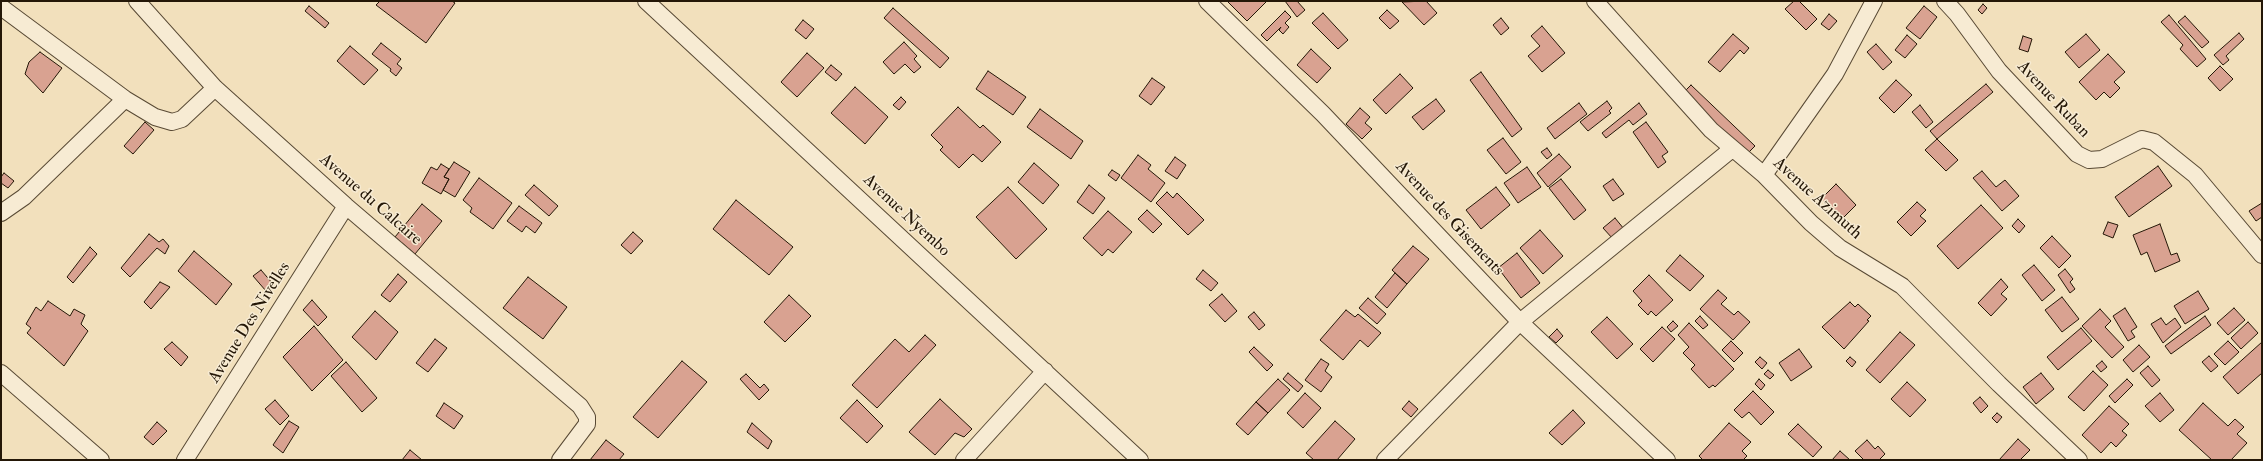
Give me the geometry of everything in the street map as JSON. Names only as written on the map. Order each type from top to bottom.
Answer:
[{"type":"street","name":"Avenue du Calcaire","points":[[137,1],[215,88],[346,206],[570,395],[587,417],[587,424],[560,460]]},
{"type":"street","name":"Avenue Nyembo","points":[[646,1],[1140,460]]},
{"type":"street","name":"Avenue des Gisements","points":[[1207,1],[1323,114],[1520,322],[1667,460]]},
{"type":"street","name":"Avenue Azimuth","points":[[1595,1],[1674,90],[1732,149],[1764,175],[1811,223],[1840,248],[1902,286],[1916,298],[2000,384],[2079,460]]},
{"type":"street","points":[[1764,175],[1835,74],[1874,1]]},
{"type":"street","name":"Avenue Ruban","points":[[1944,1],[1957,14],[1999,71],[2078,154],[2089,160],[2102,159],[2142,139],[2149,139],[2195,175],[2262,255]]},
{"type":"street","points":[[1,7],[125,99],[155,117],[172,122],[187,116],[215,88]]},
{"type":"street","points":[[1,213],[24,197],[125,99]]},
{"type":"street","points":[[1385,460],[1520,322],[1732,149]]},
{"type":"street","name":"Avenue Des Nivelles","points":[[185,460],[346,206]]},
{"type":"street","points":[[964,460],[1045,371]]},
{"type":"street","points":[[1,373],[100,460]]},
{"type":"building","points":[[380,1],[452,1],[455,3],[426,43],[376,5]]},
{"type":"building","points":[[1227,1],[1267,1],[1247,21]]},
{"type":"building","points":[[1285,1],[1297,1],[1305,10],[1297,17]]},
{"type":"building","points":[[1426,1],[1437,13],[1424,25],[1402,2]]},
{"type":"building","points":[[1794,1],[1799,1],[1817,19],[1806,30],[1785,9]]},
{"type":"building","points":[[1983,4],[1987,8],[1982,14],[1978,10]]},
{"type":"building","points":[[309,6],[329,23],[325,28],[305,11]]},
{"type":"building","points":[[1924,6],[1937,17],[1920,39],[1906,28]]},
{"type":"building","points":[[893,8],[949,58],[940,68],[884,18]]},
{"type":"building","points":[[1387,10],[1399,21],[1390,29],[1379,18]]},
{"type":"building","points":[[1285,11],[1291,17],[1285,23],[1289,27],[1283,34],[1279,30],[1281,27],[1267,41],[1261,35]]},
{"type":"building","points":[[1323,13],[1348,40],[1338,49],[1312,23]]},
{"type":"building","points":[[1829,14],[1837,21],[1829,30],[1821,24]]},
{"type":"building","points":[[2169,15],[2206,59],[2197,67],[2180,49],[2183,45],[2161,22]]},
{"type":"building","points":[[2185,16],[2209,42],[2202,48],[2178,22]]},
{"type":"building","points":[[1501,18],[1509,28],[1501,35],[1493,25]]},
{"type":"building","points":[[803,20],[814,29],[806,39],[795,30]]},
{"type":"building","points":[[1542,26],[1565,53],[1542,72],[1528,56],[1540,46],[1531,36]]},
{"type":"building","points":[[2239,33],[2244,39],[2226,56],[2229,60],[2223,65],[2214,55]]},
{"type":"building","points":[[1733,34],[1749,48],[1744,54],[1740,50],[1720,72],[1708,62]]},
{"type":"building","points":[[2086,34],[2100,50],[2079,68],[2065,52]]},
{"type":"building","points":[[1907,35],[1917,44],[1905,58],[1895,50]]},
{"type":"building","points":[[2023,36],[2032,39],[2028,52],[2019,49]]},
{"type":"building","points":[[904,42],[917,56],[914,59],[921,67],[914,73],[905,64],[894,74],[883,62]]},
{"type":"building","points":[[381,43],[401,59],[397,64],[402,68],[396,76],[390,71],[391,69],[372,54]]},
{"type":"building","points":[[1876,44],[1892,62],[1883,70],[1867,52]]},
{"type":"building","points":[[350,46],[378,70],[364,85],[337,61]]},
{"type":"building","points":[[1311,49],[1331,68],[1317,83],[1297,65]]},
{"type":"building","points":[[40,52],[62,68],[43,93],[25,74],[29,62]]},
{"type":"building","points":[[807,53],[824,68],[797,97],[781,82]]},
{"type":"building","points":[[2108,54],[2125,72],[2114,82],[2120,88],[2110,98],[2104,92],[2096,100],[2079,82]]},
{"type":"building","points":[[831,65],[842,74],[836,81],[825,72]]},
{"type":"building","points":[[2220,66],[2233,79],[2220,91],[2208,78]]},
{"type":"building","points":[[988,71],[1026,97],[1013,115],[976,89]]},
{"type":"building","points":[[1481,72],[1522,129],[1512,137],[1470,80]]},
{"type":"building","points":[[1400,74],[1413,88],[1386,114],[1373,100]]},
{"type":"building","points":[[1152,78],[1165,87],[1151,105],[1139,96]]},
{"type":"building","points":[[1896,80],[1912,95],[1894,113],[1879,98]]},
{"type":"building","points":[[1986,84],[1993,92],[1937,139],[1930,131]]},
{"type":"building","points":[[1691,85],[1755,146],[1746,155],[1682,94]]},
{"type":"building","points":[[855,87],[888,117],[865,144],[831,113]]},
{"type":"building","points":[[901,97],[906,102],[899,110],[893,105]]},
{"type":"building","points":[[1436,99],[1445,111],[1423,130],[1412,117]]},
{"type":"building","points":[[1607,101],[1612,108],[1609,111],[1611,113],[1588,131],[1580,122]]},
{"type":"building","points":[[1579,103],[1587,114],[1555,139],[1547,128]]},
{"type":"building","points":[[1639,103],[1647,114],[1633,125],[1629,120],[1606,138],[1602,133]]},
{"type":"building","points":[[1920,105],[1933,122],[1926,128],[1912,112]]},
{"type":"building","points":[[958,107],[980,128],[983,125],[1001,142],[982,162],[973,154],[959,168],[940,150],[943,147],[931,135]]},
{"type":"building","points":[[1360,108],[1370,117],[1365,123],[1372,129],[1362,139],[1346,124]]},
{"type":"building","points":[[1040,109],[1083,141],[1071,159],[1027,127]]},
{"type":"building","points":[[145,122],[154,130],[133,154],[124,146]]},
{"type":"building","points":[[1646,122],[1668,152],[1662,156],[1666,162],[1658,168],[1633,132]]},
{"type":"building","points":[[1503,138],[1521,162],[1506,174],[1487,150]]},
{"type":"building","points":[[1937,139],[1958,160],[1946,171],[1925,150]]},
{"type":"building","points":[[1547,148],[1552,155],[1547,159],[1541,152]]},
{"type":"building","points":[[1559,154],[1571,167],[1548,187],[1537,173]]},
{"type":"building","points":[[1138,155],[1151,165],[1148,169],[1165,183],[1151,202],[1121,178]]},
{"type":"building","points":[[1175,157],[1186,165],[1177,179],[1165,171]]},
{"type":"building","points":[[454,162],[470,172],[455,197],[443,190],[449,179],[444,177]]},
{"type":"building","points":[[1034,163],[1059,185],[1043,204],[1018,182]]},
{"type":"building","points":[[441,164],[449,169],[444,177],[449,179],[441,194],[422,183],[431,167],[437,170]]},
{"type":"building","points":[[2158,166],[2172,186],[2129,217],[2115,197]]},
{"type":"building","points":[[1527,167],[1541,187],[1518,203],[1504,183]]},
{"type":"building","points":[[1112,170],[1120,175],[1116,181],[1108,175]]},
{"type":"building","points":[[1982,171],[1996,187],[2005,180],[2019,196],[2002,211],[1973,178]]},
{"type":"building","points":[[4,173],[14,181],[8,188],[1,183],[1,177]]},
{"type":"building","points":[[479,178],[512,203],[493,229],[470,212],[472,208],[463,200]]},
{"type":"building","points":[[1561,179],[1586,210],[1574,220],[1549,188]]},
{"type":"building","points":[[1613,179],[1624,194],[1613,201],[1603,186]]},
{"type":"building","points":[[1836,184],[1856,205],[1841,220],[1821,199]]},
{"type":"building","points":[[534,185],[558,206],[549,216],[525,195]]},
{"type":"building","points":[[1089,185],[1105,198],[1093,214],[1077,202]]},
{"type":"building","points":[[1008,187],[1047,229],[1016,259],[976,217]]},
{"type":"building","points":[[1496,187],[1510,205],[1481,229],[1466,210]]},
{"type":"building","points":[[1167,192],[1173,198],[1177,193],[1204,220],[1188,235],[1156,203]]},
{"type":"building","points":[[736,200],[793,247],[769,275],[713,229]]},
{"type":"building","points":[[1917,202],[1926,210],[1920,216],[1926,221],[1911,236],[1897,222]]},
{"type":"building","points":[[2262,203],[2262,217],[2256,221],[2249,211]]},
{"type":"building","points":[[422,204],[442,221],[415,254],[395,237]]},
{"type":"building","points":[[1981,205],[2003,228],[1958,269],[1937,246]]},
{"type":"building","points":[[519,206],[542,223],[535,233],[526,226],[522,232],[507,221]]},
{"type":"building","points":[[1147,210],[1162,224],[1153,233],[1138,219]]},
{"type":"building","points":[[1108,211],[1132,232],[1113,253],[1108,249],[1102,256],[1083,238]]},
{"type":"building","points":[[1615,218],[1624,229],[1613,239],[1603,228]]},
{"type":"building","points":[[2018,219],[2025,226],[2019,233],[2012,226]]},
{"type":"building","points":[[2108,222],[2118,225],[2113,238],[2103,234]]},
{"type":"building","points":[[2160,224],[2171,255],[2177,253],[2180,261],[2155,272],[2147,252],[2141,255],[2133,235]]},
{"type":"building","points":[[1540,230],[1563,256],[1543,274],[1520,248]]},
{"type":"building","points":[[633,232],[643,241],[631,254],[621,245]]},
{"type":"building","points":[[149,234],[159,242],[163,239],[169,246],[165,254],[157,248],[130,277],[121,268]]},
{"type":"building","points":[[2052,236],[2071,256],[2059,268],[2040,248]]},
{"type":"building","points":[[1413,246],[1429,259],[1407,284],[1392,270]]},
{"type":"building","points":[[90,247],[97,254],[73,283],[67,277]]},
{"type":"building","points":[[194,251],[232,284],[216,305],[178,271]]},
{"type":"building","points":[[1517,253],[1540,283],[1521,298],[1498,268]]},
{"type":"building","points":[[1680,255],[1704,276],[1690,291],[1666,271]]},
{"type":"building","points":[[2034,265],[2055,290],[2042,301],[2022,275]]},
{"type":"building","points":[[2065,269],[2073,279],[2070,282],[2075,289],[2070,293],[2058,275]]},
{"type":"building","points":[[261,270],[273,284],[266,291],[253,276]]},
{"type":"building","points":[[1203,270],[1218,283],[1211,291],[1196,279]]},
{"type":"building","points":[[1395,273],[1407,284],[1387,308],[1375,297]]},
{"type":"building","points":[[398,274],[407,282],[390,302],[381,295]]},
{"type":"building","points":[[1649,275],[1673,300],[1656,316],[1651,311],[1648,315],[1638,305],[1642,301],[1633,291]]},
{"type":"building","points":[[528,277],[567,307],[543,339],[503,308]]},
{"type":"building","points":[[2001,279],[2008,287],[2001,294],[2007,299],[1991,316],[1978,303]]},
{"type":"building","points":[[160,282],[170,287],[151,309],[144,302]]},
{"type":"building","points":[[1718,290],[1727,298],[1721,304],[1734,315],[1738,311],[1750,322],[1733,340],[1700,309]]},
{"type":"building","points":[[2198,291],[2209,309],[2185,324],[2174,306]]},
{"type":"building","points":[[1222,294],[1237,311],[1225,322],[1209,305]]},
{"type":"building","points":[[789,295],[811,316],[785,342],[764,322]]},
{"type":"building","points":[[2062,297],[2079,319],[2062,332],[2045,310]]},
{"type":"building","points":[[1368,298],[1386,314],[1377,324],[1359,308]]},
{"type":"building","points":[[312,300],[327,317],[318,326],[303,310]]},
{"type":"building","points":[[48,301],[70,316],[74,309],[85,315],[81,324],[88,331],[64,366],[27,333],[31,328],[26,324],[36,307],[41,311]]},
{"type":"building","points":[[1850,302],[1855,307],[1858,304],[1871,316],[1867,320],[1869,321],[1844,349],[1822,327]]},
{"type":"building","points":[[2125,308],[2137,327],[2131,331],[2135,337],[2128,341],[2113,316]]},
{"type":"building","points":[[2234,308],[2245,320],[2228,335],[2217,323]]},
{"type":"building","points":[[2100,309],[2111,321],[2105,327],[2124,347],[2112,358],[2082,326]]},
{"type":"building","points":[[1346,310],[1355,317],[1358,314],[1381,333],[1368,347],[1360,340],[1343,360],[1320,340]]},
{"type":"building","points":[[375,311],[398,332],[376,360],[352,337]]},
{"type":"building","points":[[1254,312],[1265,325],[1259,330],[1248,317]]},
{"type":"building","points":[[1700,316],[1708,325],[1703,329],[1695,321]]},
{"type":"building","points":[[2205,316],[2211,325],[2171,354],[2165,346]]},
{"type":"building","points":[[1607,317],[1633,344],[1617,359],[1591,332]]},
{"type":"building","points":[[2161,318],[2166,325],[2175,318],[2181,327],[2163,343],[2151,324]]},
{"type":"building","points":[[1673,321],[1678,326],[1671,332],[1667,327]]},
{"type":"building","points":[[2248,322],[2258,333],[2241,349],[2231,338]]},
{"type":"building","points":[[1689,323],[1734,369],[1715,387],[1713,385],[1709,388],[1691,369],[1695,365],[1683,353],[1689,347],[1678,335]]},
{"type":"building","points":[[314,326],[343,360],[312,391],[283,357]]},
{"type":"building","points":[[1662,327],[1675,339],[1653,362],[1640,349]]},
{"type":"building","points":[[2081,328],[2092,341],[2058,370],[2047,357]]},
{"type":"building","points":[[1557,329],[1563,336],[1556,343],[1549,337]]},
{"type":"building","points":[[1900,332],[1915,345],[1880,383],[1866,370]]},
{"type":"building","points":[[925,335],[936,345],[877,408],[852,385],[895,339],[909,352]]},
{"type":"building","points":[[435,339],[447,348],[428,372],[416,363]]},
{"type":"building","points":[[1731,341],[1743,353],[1734,362],[1722,350]]},
{"type":"building","points":[[2228,341],[2239,352],[2225,365],[2214,354]]},
{"type":"building","points":[[172,342],[188,357],[181,366],[164,349]]},
{"type":"building","points":[[2262,342],[2262,373],[2238,394],[2223,377]]},
{"type":"building","points":[[2139,345],[2150,357],[2133,372],[2123,360]]},
{"type":"building","points":[[1254,347],[1273,365],[1267,371],[1249,352]]},
{"type":"building","points":[[1799,349],[1812,367],[1791,381],[1779,363]]},
{"type":"building","points":[[2209,356],[2218,366],[2211,372],[2202,362]]},
{"type":"building","points":[[1760,357],[1767,363],[1762,369],[1755,362]]},
{"type":"building","points":[[1850,357],[1856,362],[1852,367],[1846,361]]},
{"type":"building","points":[[1321,359],[1329,364],[1325,371],[1332,377],[1321,392],[1305,380]]},
{"type":"building","points":[[682,361],[707,382],[658,438],[633,417]]},
{"type":"building","points":[[2102,361],[2107,367],[2101,372],[2096,366]]},
{"type":"building","points":[[346,362],[377,398],[362,412],[331,376]]},
{"type":"building","points":[[2148,366],[2160,380],[2152,387],[2140,373]]},
{"type":"building","points":[[1768,370],[1774,375],[1770,379],[1764,374]]},
{"type":"building","points":[[2093,371],[2108,385],[2084,411],[2068,397]]},
{"type":"building","points":[[1288,373],[1303,386],[1298,392],[1283,379]]},
{"type":"building","points":[[2041,373],[2054,389],[2036,404],[2023,387]]},
{"type":"building","points":[[746,374],[760,388],[764,384],[769,390],[759,400],[740,379]]},
{"type":"building","points":[[1278,379],[1290,390],[1268,413],[1256,402]]},
{"type":"building","points":[[1759,379],[1765,385],[1761,390],[1755,384]]},
{"type":"building","points":[[2127,379],[2133,385],[2115,403],[2109,396]]},
{"type":"building","points":[[1907,382],[1926,400],[1910,417],[1891,399]]},
{"type":"building","points":[[1753,391],[1774,412],[1761,425],[1749,412],[1742,418],[1734,410]]},
{"type":"building","points":[[1305,393],[1321,408],[1303,428],[1287,413]]},
{"type":"building","points":[[2160,393],[2174,410],[2160,422],[2145,406]]},
{"type":"building","points":[[1980,397],[1988,406],[1981,413],[1973,403]]},
{"type":"building","points":[[940,399],[972,429],[964,437],[955,433],[935,455],[909,432]]},
{"type":"building","points":[[275,400],[289,416],[280,425],[265,409]]},
{"type":"building","points":[[857,400],[883,426],[867,443],[840,418]]},
{"type":"building","points":[[1409,401],[1418,409],[1411,417],[1402,409]]},
{"type":"building","points":[[1256,402],[1268,413],[1248,435],[1236,424]]},
{"type":"building","points":[[444,403],[463,416],[454,429],[436,416]]},
{"type":"building","points":[[2203,403],[2228,426],[2235,419],[2244,427],[2237,434],[2247,443],[2231,460],[2212,460],[2179,430]]},
{"type":"building","points":[[2109,406],[2129,424],[2122,431],[2127,435],[2116,447],[2111,442],[2101,453],[2082,435]]},
{"type":"building","points":[[1573,410],[1585,423],[1562,445],[1549,433]]},
{"type":"building","points":[[1997,413],[2002,417],[1997,423],[1992,418]]},
{"type":"building","points":[[289,421],[299,427],[283,453],[273,445]]},
{"type":"building","points":[[1335,421],[1355,439],[1337,460],[1314,460],[1306,453]]},
{"type":"building","points":[[157,422],[167,431],[153,445],[144,437]]},
{"type":"building","points":[[752,423],[772,441],[768,449],[747,432]]},
{"type":"building","points":[[1729,423],[1751,442],[1742,451],[1747,456],[1743,460],[1703,460],[1699,456]]},
{"type":"building","points":[[1798,424],[1822,447],[1813,457],[1788,434]]},
{"type":"building","points":[[2018,439],[2030,450],[2020,460],[1999,460]]},
{"type":"building","points":[[606,440],[624,454],[619,460],[590,460]]},
{"type":"building","points":[[1867,440],[1875,449],[1878,446],[1885,454],[1879,460],[1864,460],[1855,451]]},
{"type":"building","points":[[410,450],[422,460],[402,460]]},
{"type":"building","points":[[1840,451],[1850,460],[1832,460]]}]
